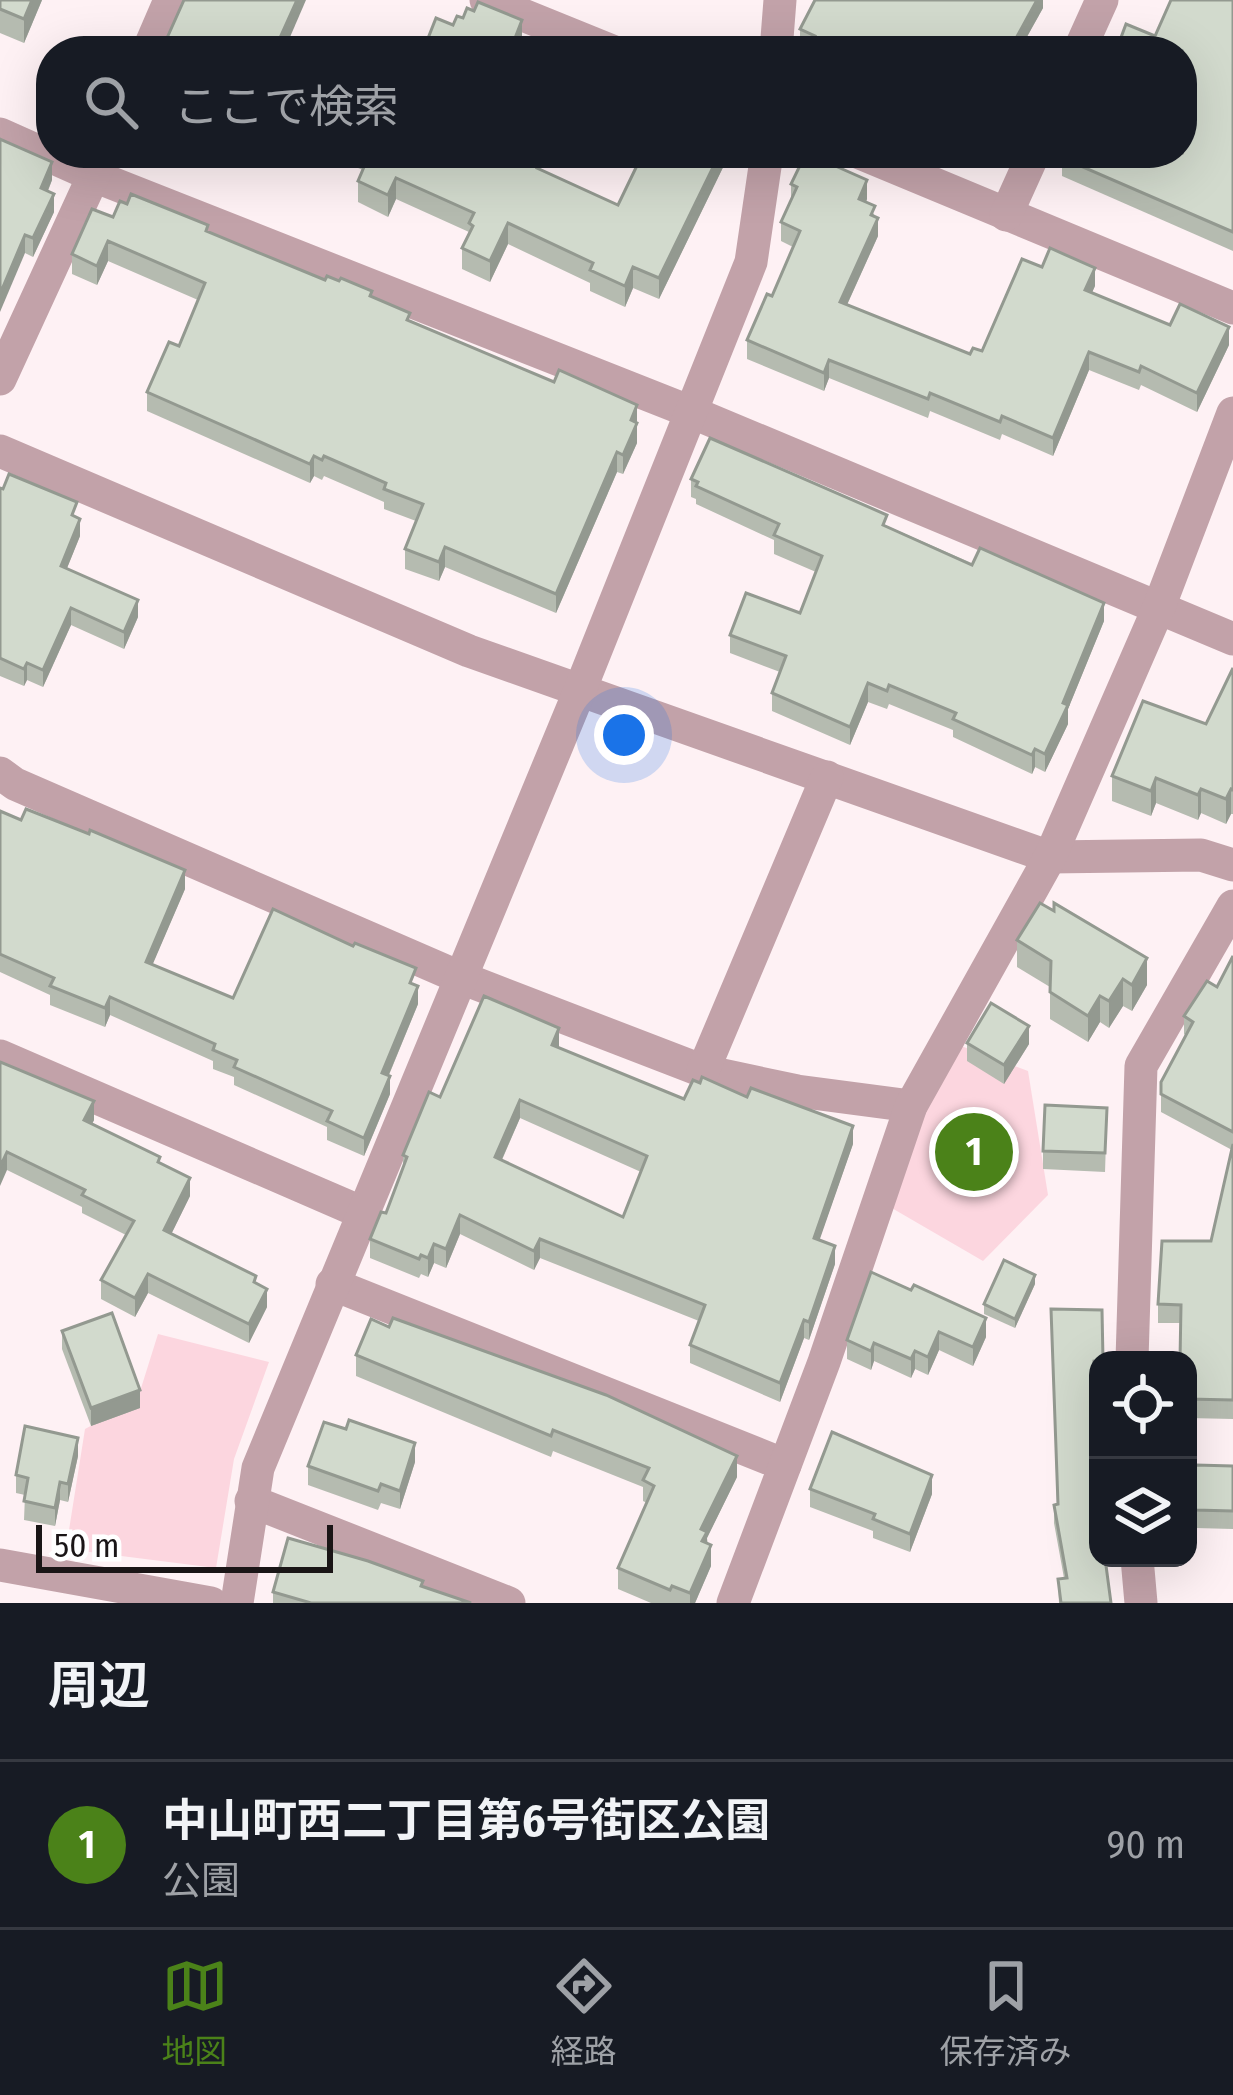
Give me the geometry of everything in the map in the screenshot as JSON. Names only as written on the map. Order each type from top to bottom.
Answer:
[{"type":"street","points":[[154,36],[170,0]]},
{"type":"street","points":[[486,0],[575,36]]},
{"type":"street","points":[[777,36],[780,0]]},
{"type":"street","points":[[1086,36],[1102,0]]},
{"type":"street","points":[[0,134],[36,145]]},
{"type":"street","points":[[0,379],[98,168]]},
{"type":"street","points":[[106,168],[1233,639]]},
{"type":"street","points":[[238,1603],[258,1468],[580,690],[751,262],[765,168]]},
{"type":"street","points":[[895,168],[1233,308]]},
{"type":"street","points":[[1006,215],[1027,168]]},
{"type":"street","points":[[738,1601],[911,1106],[1050,857],[1159,608],[1233,413]]},
{"type":"street","points":[[0,451],[470,651],[1050,857],[1201,855],[1233,865]]},
{"type":"street","points":[[0,773],[130,837],[458,976],[703,1071],[797,1091],[911,1106]]},
{"type":"street","points":[[703,1071],[827,777]]},
{"type":"street","points":[[1132,1351],[1141,1066],[1233,906]]},
{"type":"street","points":[[0,1056],[363,1213]]},
{"type":"street","points":[[332,1284],[784,1465]]},
{"type":"street","points":[[251,1502],[509,1603]]},
{"type":"street","points":[[0,1565],[211,1603]]},
{"type":"street","points":[[1138,1567],[1141,1603]]},
{"type":"shaded area","points":[[953,1043],[1028,1071],[1048,1195],[983,1261],[890,1207],[922,1108]]},
{"type":"shaded area","points":[[158,1334],[269,1362],[234,1459],[216,1568],[66,1549],[85,1429],[137,1401]]},
{"type":"building","points":[[0,0],[32,0],[24,19],[0,9]]},
{"type":"building","points":[[184,0],[297,0],[281,36],[168,36]]},
{"type":"building","points":[[815,0],[1037,0],[1017,36],[815,36],[800,29]]},
{"type":"building","points":[[1171,0],[1233,0],[1233,232],[1085,168],[1197,168],[1197,36],[1155,36]]},
{"type":"building","points":[[478,2],[522,20],[516,36],[429,36],[436,18],[453,25],[467,8],[474,11]]},
{"type":"building","points":[[1126,24],[1155,36],[1122,36]]},
{"type":"building","points":[[0,139],[36,155],[36,168],[49,168],[41,188],[54,194],[33,238],[25,235],[0,294]]},
{"type":"building","points":[[364,168],[537,168],[618,205],[636,168],[713,168],[659,278],[633,267],[625,286],[590,270],[593,263],[508,223],[490,261],[462,248],[474,213],[396,178],[388,195],[358,181]]},
{"type":"building","points":[[799,168],[840,168],[867,180],[859,199],[875,206],[871,215],[878,218],[840,302],[970,354],[973,348],[982,351],[1022,259],[1042,267],[1050,248],[1095,268],[1085,290],[1170,325],[1180,304],[1229,327],[1197,393],[1141,366],[1139,372],[1089,352],[1053,438],[930,393],[928,399],[829,360],[824,373],[747,340],[800,231],[781,222],[797,187],[791,184]]},
{"type":"building","points":[[131,194],[325,280],[327,276],[341,278],[372,291],[370,296],[410,313],[407,320],[554,382],[559,370],[637,405],[631,420],[637,423],[623,455],[617,452],[556,594],[445,547],[439,562],[405,549],[423,504],[324,456],[322,460],[314,456],[310,464],[147,392],[169,342],[179,346],[205,283],[108,241],[97,266],[72,254],[92,209],[113,217],[120,201],[127,204]]},
{"type":"building","points":[[710,438],[887,515],[883,525],[972,565],[980,548],[1104,603],[1045,754],[1035,749],[1032,755],[953,719],[956,713],[889,685],[887,691],[868,683],[850,727],[772,693],[786,656],[730,635],[746,593],[800,613],[822,556],[774,535],[779,524],[696,486],[698,482],[691,479]]},
{"type":"building","points":[[9,474],[77,502],[72,515],[80,519],[61,566],[138,600],[124,632],[71,608],[43,670],[27,663],[24,669],[0,658],[0,488]]},
{"type":"building","points":[[1233,668],[1233,790],[1226,799],[1201,789],[1198,795],[1156,778],[1151,791],[1112,776],[1143,701],[1206,724]]},
{"type":"building","points":[[26,809],[185,870],[146,962],[233,998],[273,909],[353,946],[416,968],[410,983],[418,986],[382,1073],[390,1076],[364,1138],[327,1121],[332,1111],[234,1067],[237,1060],[213,1050],[215,1044],[110,997],[105,1008],[50,986],[54,978],[0,954],[0,811],[21,820]]},
{"type":"building","points":[[1040,903],[1054,911],[1054,903],[1147,958],[1132,985],[1123,979],[1109,1001],[1100,996],[1088,1016],[1050,992],[1051,961],[1017,940]]},
{"type":"building","points":[[1233,956],[1233,1132],[1161,1094],[1161,1082],[1193,1022],[1184,1016],[1207,981],[1217,987]]},
{"type":"building","points":[[484,996],[559,1028],[552,1045],[684,1099],[693,1080],[700,1083],[702,1077],[747,1097],[751,1088],[853,1126],[814,1238],[835,1246],[809,1322],[804,1320],[780,1383],[690,1345],[705,1305],[540,1239],[534,1251],[460,1215],[446,1249],[434,1244],[428,1258],[421,1255],[419,1259],[370,1239],[381,1212],[386,1213],[429,1092],[440,1097]],"holes":[[[520,1100],[647,1156],[623,1217],[495,1157]]]},
{"type":"building","points":[[991,1003],[1029,1026],[1004,1065],[967,1043]]},
{"type":"building","points":[[0,1062],[94,1101],[84,1120],[160,1157],[158,1162],[190,1178],[164,1230],[256,1276],[254,1282],[267,1289],[249,1324],[148,1274],[135,1298],[101,1280],[134,1221],[82,1195],[85,1190],[7,1152],[0,1167]]},
{"type":"building","points":[[1045,1105],[1107,1108],[1105,1153],[1043,1151]]},
{"type":"building","points":[[1233,1144],[1233,1400],[1197,1399],[1197,1351],[1180,1351],[1181,1305],[1158,1304],[1162,1241],[1211,1241]]},
{"type":"building","points":[[1004,1260],[1035,1275],[1015,1319],[984,1304]]},
{"type":"building","points":[[871,1272],[911,1290],[914,1285],[986,1318],[973,1347],[939,1332],[928,1357],[915,1351],[911,1359],[874,1343],[871,1351],[847,1340]]},
{"type":"building","points":[[1051,1309],[1102,1310],[1103,1351],[1089,1351],[1089,1567],[1106,1567],[1111,1603],[1061,1603],[1058,1579],[1067,1578],[1054,1505],[1058,1504]]},
{"type":"building","points":[[112,1313],[140,1390],[91,1408],[62,1331]]},
{"type":"building","points":[[393,1318],[606,1395],[737,1456],[701,1529],[707,1532],[702,1541],[711,1545],[690,1593],[672,1586],[670,1590],[618,1568],[654,1486],[643,1480],[649,1468],[553,1430],[551,1436],[356,1355],[371,1319],[389,1327]]},
{"type":"building","points":[[349,1420],[415,1443],[400,1491],[381,1484],[378,1491],[308,1466],[324,1422],[346,1429]]},
{"type":"building","points":[[25,1426],[78,1438],[68,1484],[60,1482],[55,1508],[24,1501],[28,1478],[16,1475]]},
{"type":"building","points":[[832,1432],[932,1475],[910,1534],[873,1519],[875,1514],[810,1489]]},
{"type":"building","points":[[1197,1465],[1233,1466],[1233,1511],[1197,1510]]},
{"type":"building","points":[[288,1538],[368,1561],[471,1603],[311,1603],[273,1592]]},
{"type":"place","name":"中山町西二丁目第6号街区公園","points":[[974,1152]]}]
